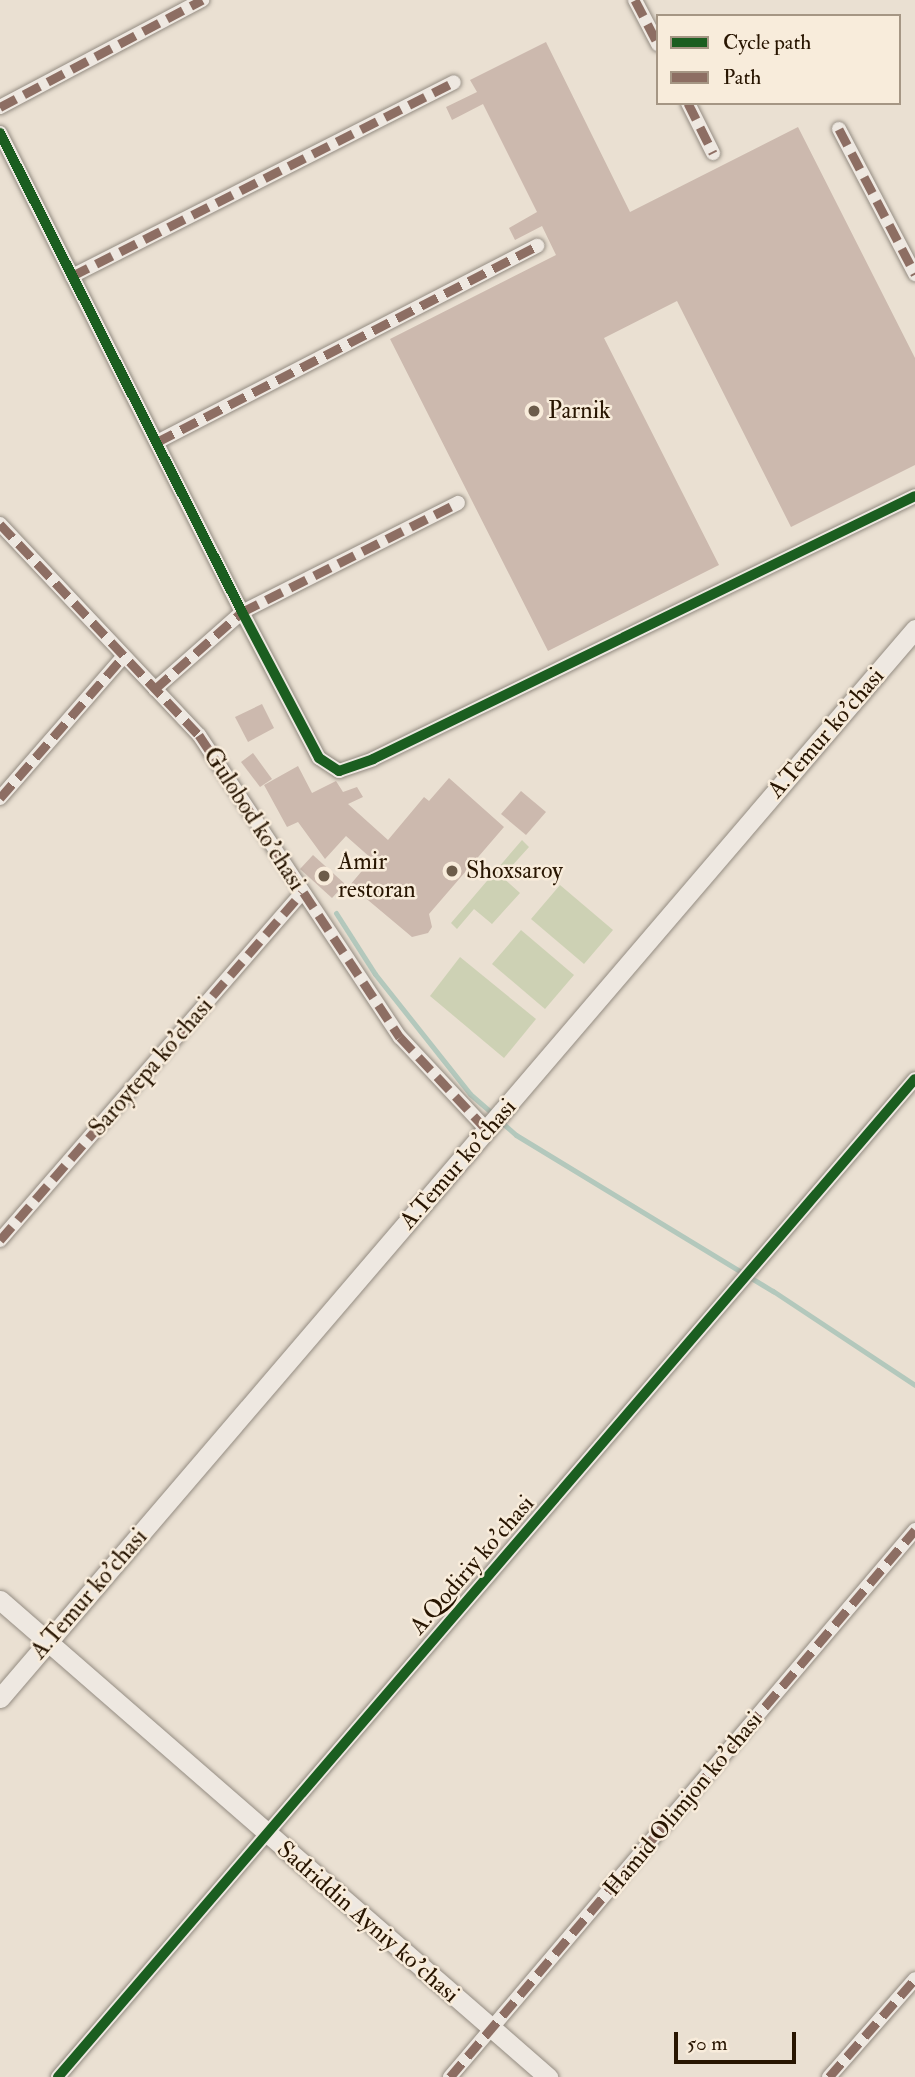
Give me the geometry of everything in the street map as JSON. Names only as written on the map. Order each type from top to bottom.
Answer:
[{"type":"main road","name":"A.Temur ko'chasi","points":[[0,1698],[915,629]]},
{"type":"main road","name":"Sadriddin Ayniy ko'chasi","points":[[0,1601],[548,2077]]},
{"type":"street","points":[[0,107],[202,0]]},
{"type":"street","points":[[635,0],[656,40]]},
{"type":"street","points":[[72,276],[454,82]]},
{"type":"street","points":[[689,105],[713,153]]},
{"type":"street","points":[[839,129],[915,274]]},
{"type":"street","points":[[0,132],[242,612],[319,758],[339,771],[373,759],[915,496]]},
{"type":"street","points":[[157,442],[537,246]]},
{"type":"street","points":[[155,689],[242,612],[457,503]]},
{"type":"street","name":"Gulobod ko'chasi","points":[[0,524],[200,736],[400,1038],[487,1130]]},
{"type":"street","points":[[0,798],[123,657]]},
{"type":"street","name":"Saroytepa ko'chasi","points":[[0,1240],[302,893]]},
{"type":"street","name":"A.Qodiriy ko'chasi","points":[[58,2077],[915,1079]]},
{"type":"street","name":"Hamid Olimjon ko'chasi","points":[[450,2077],[915,1530]]},
{"type":"street","points":[[829,2077],[915,1979]]},
{"type":"green space","points":[[522,840],[529,847],[502,877],[520,893],[492,924],[474,909],[457,929],[451,923]]},
{"type":"green space","points":[[560,885],[613,930],[584,964],[531,919]]},
{"type":"green space","points":[[521,930],[574,975],[545,1009],[492,964]]},
{"type":"green space","points":[[460,957],[536,1019],[504,1058],[430,996]]},
{"type":"building","name":"Parnik","points":[[546,42],[630,212],[798,127],[915,358],[915,465],[791,527],[677,301],[604,338],[719,565],[548,651],[390,339],[556,255],[542,226],[515,240],[509,228],[537,212],[483,104],[452,120],[446,107],[477,92],[470,80]]},
{"type":"building","points":[[262,704],[274,728],[248,742],[235,717]]},
{"type":"building","points":[[253,753],[272,779],[260,787],[241,762]]},
{"type":"building","points":[[298,766],[312,793],[336,781],[343,792],[357,787],[363,797],[348,804],[388,840],[424,797],[429,801],[449,778],[504,827],[429,914],[432,927],[428,933],[412,937],[350,885],[372,859],[346,836],[325,859],[298,822],[287,827],[264,785]]},
{"type":"building","points":[[521,791],[546,812],[526,835],[501,814]]},
{"type":"building","points":[[313,855],[345,884],[332,898],[300,869]]},
{"type":"waterway","points":[[336,913],[375,974],[470,1094],[493,1114]]},
{"type":"waterway","points":[[500,1121],[516,1135],[773,1291],[915,1385]]},
{"type":"marked path","points":[[0,107],[202,0]]},
{"type":"marked path","points":[[635,0],[656,40]]},
{"type":"marked path","points":[[72,276],[454,82]]},
{"type":"marked path","points":[[689,105],[713,153]]},
{"type":"marked path","points":[[839,129],[915,274]]},
{"type":"marked path","points":[[157,442],[537,246]]},
{"type":"marked path","points":[[155,689],[242,612],[458,503]]},
{"type":"marked path","points":[[0,524],[199,735],[400,1037],[487,1130]]},
{"type":"marked path","points":[[0,798],[123,657]]},
{"type":"marked path","points":[[0,1240],[302,893]]},
{"type":"marked path","points":[[450,2077],[915,1530]]},
{"type":"marked path","points":[[829,2077],[915,1979]]},
{"type":"cycle path","points":[[0,133],[242,612],[319,758],[339,771],[373,759],[915,496]]},
{"type":"cycle path","points":[[58,2077],[915,1079]]},
{"type":"place","name":"Parnik","points":[[534,411]]},
{"type":"place","name":"Shoxsaroy","points":[[452,871]]},
{"type":"place","name":"Amir restoran","points":[[324,876]]}]
